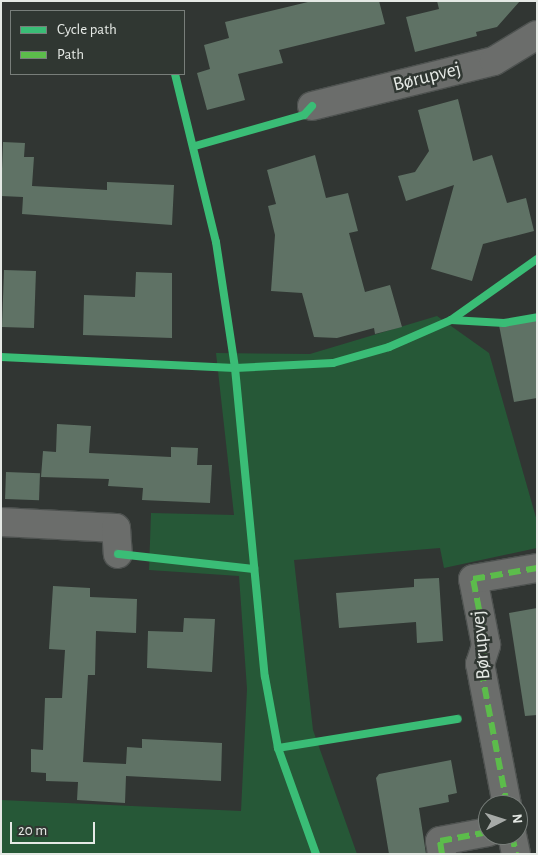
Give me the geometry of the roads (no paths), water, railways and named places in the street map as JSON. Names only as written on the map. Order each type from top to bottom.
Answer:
[{"type":"street","name":"Børupvej","points":[[312,106],[494,61],[537,35]]},
{"type":"street","points":[[1,522],[116,528],[118,554]]},
{"type":"street","name":"Børupvej","points":[[505,795],[480,664],[486,645],[473,579],[537,568]]},
{"type":"street","points":[[442,854],[440,841],[478,834]]}]
